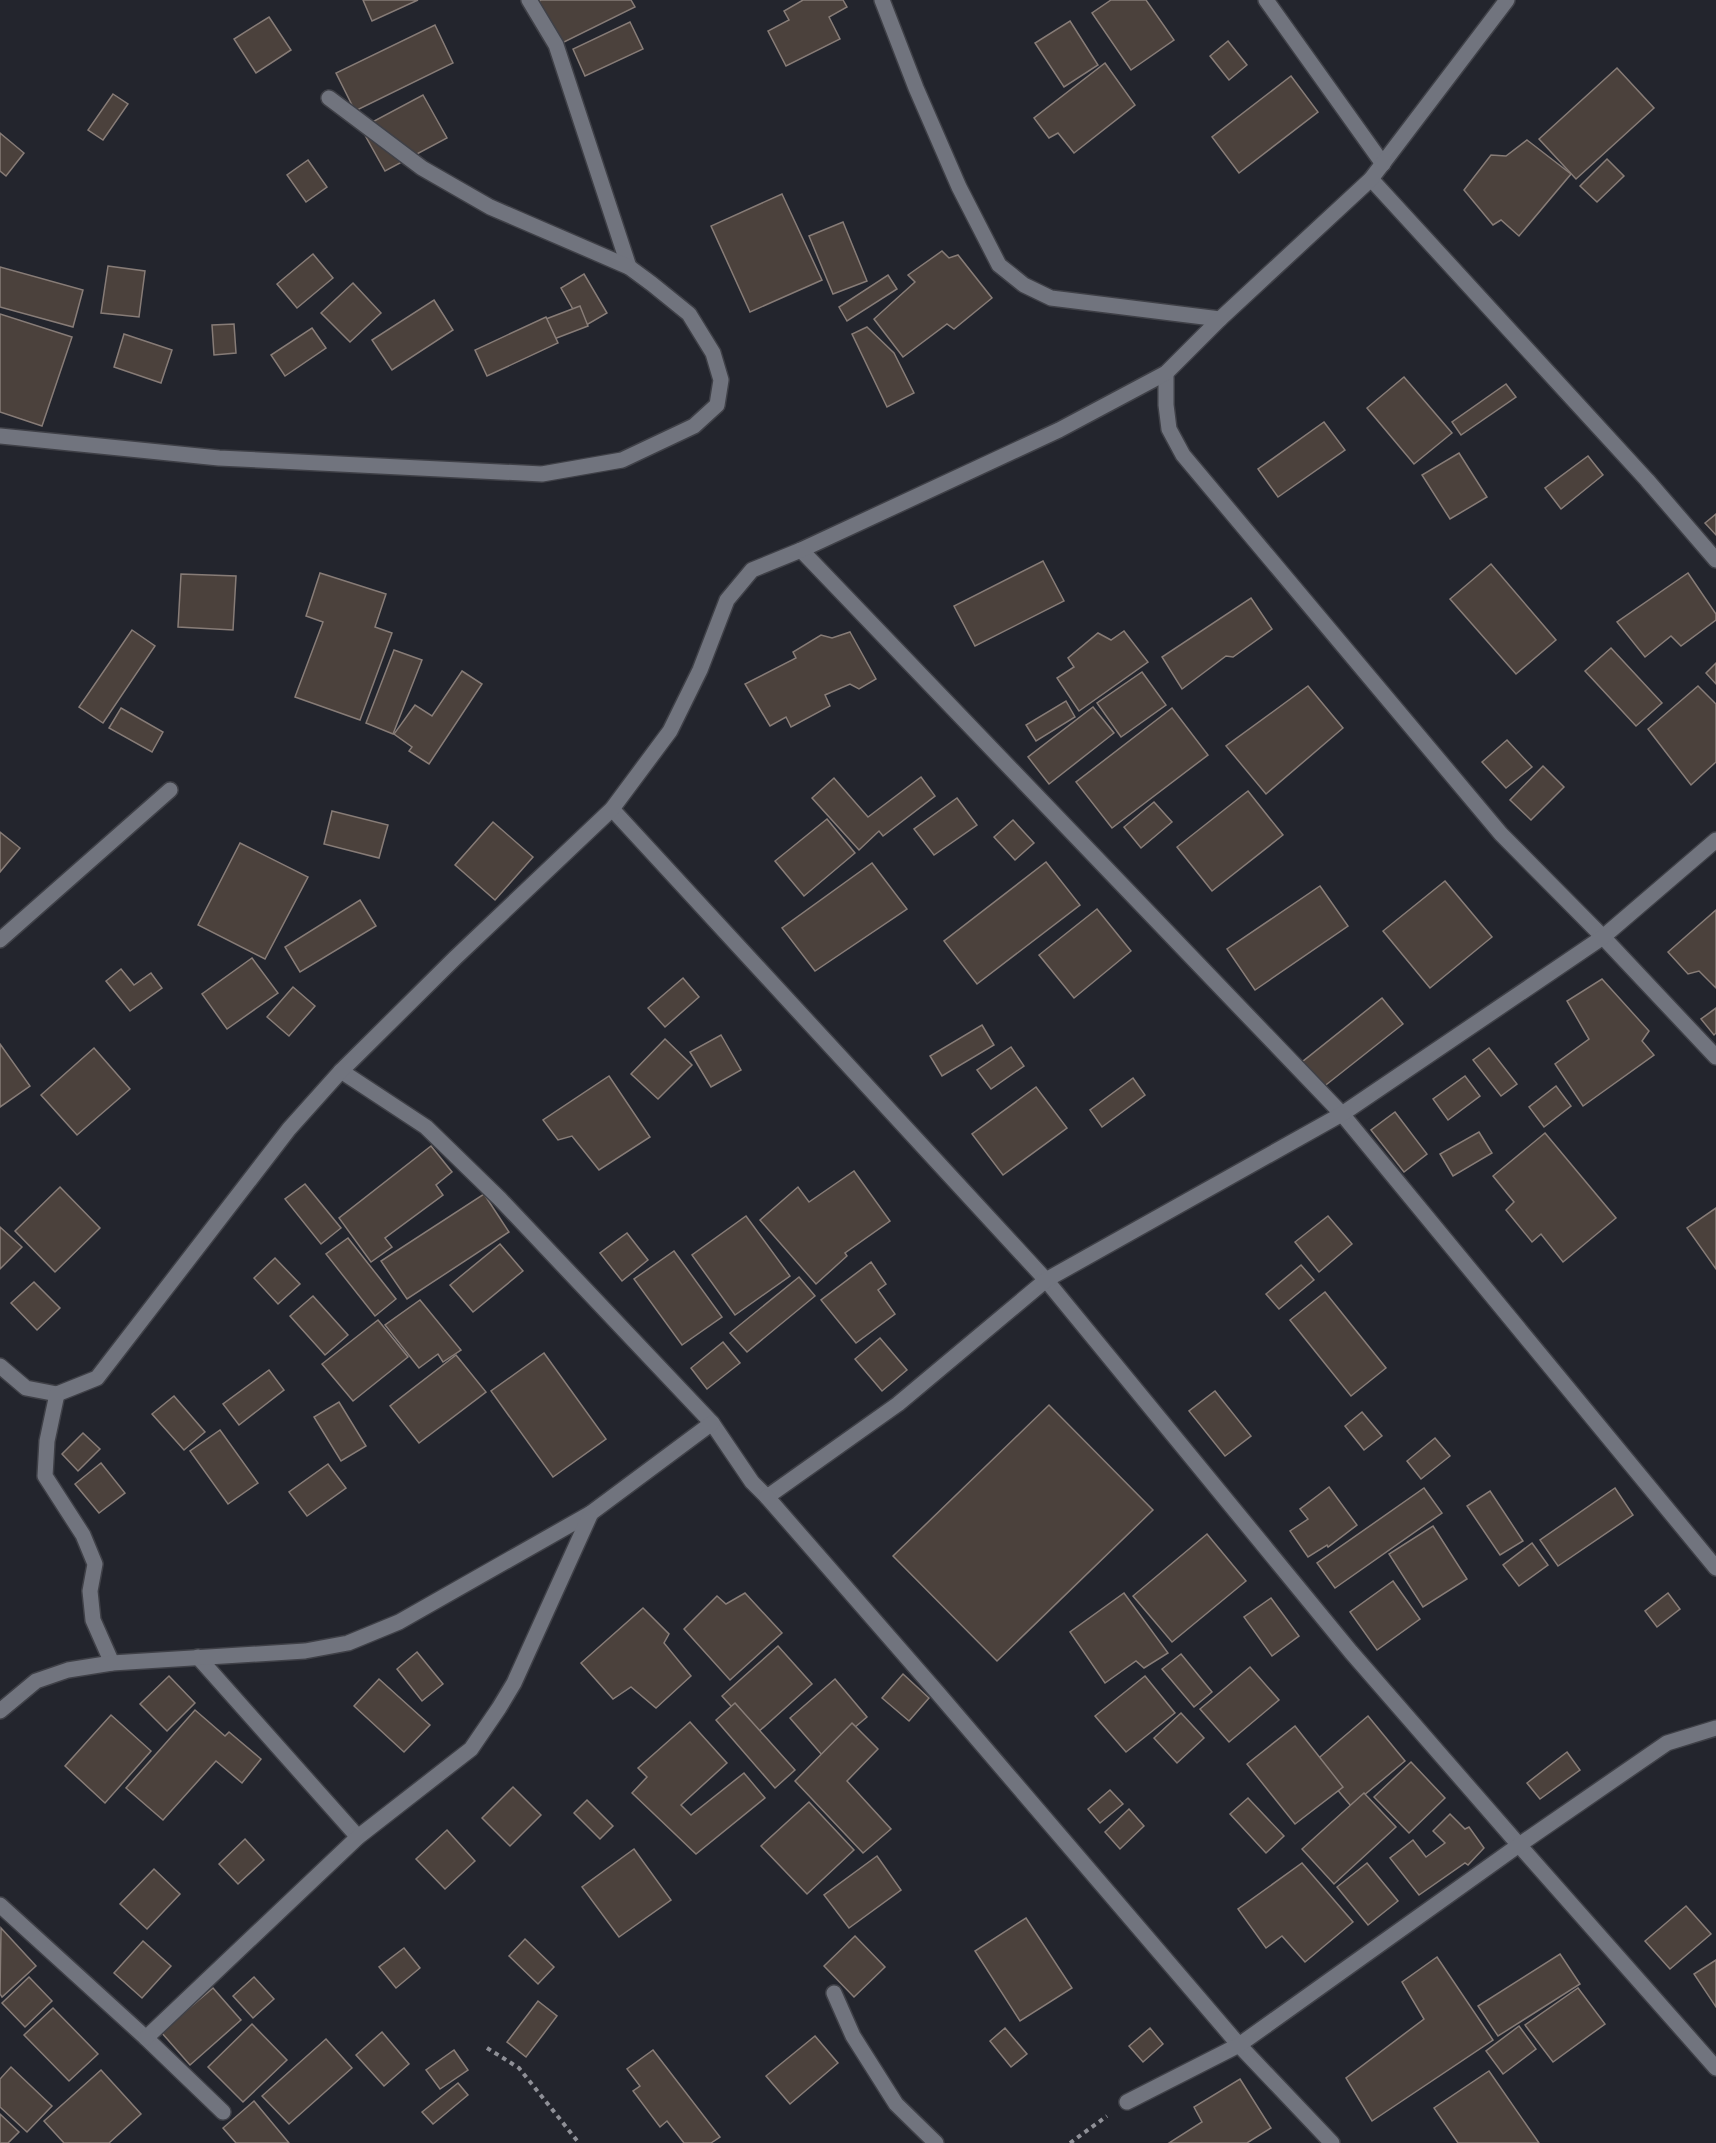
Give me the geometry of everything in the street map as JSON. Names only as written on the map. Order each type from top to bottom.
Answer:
[{"type":"street","points":[[529,0],[556,45],[628,267]]},
{"type":"street","points":[[882,0],[916,88],[959,187],[999,266],[1024,285],[1051,298],[1220,319]]},
{"type":"street","points":[[1266,0],[1383,164]]},
{"type":"street","points":[[0,1366],[26,1388],[57,1394],[97,1378],[289,1129],[341,1071],[455,958],[612,809],[670,731],[700,670],[727,600],[752,570],[801,550],[1059,430],[1166,373],[1220,319],[1371,179],[1507,0]]},
{"type":"street","points":[[0,436],[219,458],[542,474],[622,460],[694,426],[717,405],[720,380],[713,353],[689,314],[628,267],[490,207],[422,168],[329,98]]},
{"type":"street","points":[[1371,179],[1647,480],[1716,560]]},
{"type":"street","points":[[1166,373],[1169,429],[1183,455],[1501,834],[1603,937],[1716,1057]]},
{"type":"street","points":[[801,550],[1342,1114],[1716,1568]]},
{"type":"street","points":[[0,940],[170,790]]},
{"type":"street","points":[[612,809],[1046,1280],[1352,1652],[1716,2068]]},
{"type":"street","points":[[766,1497],[898,1404],[1046,1280],[1342,1114],[1603,937],[1716,840]]},
{"type":"street","points":[[341,1071],[426,1127],[500,1198],[712,1423],[752,1482],[937,1692],[1239,2045],[1332,2143]]},
{"type":"street","points":[[57,1394],[47,1441],[45,1476],[83,1535],[95,1564],[90,1591],[93,1620],[112,1663]]},
{"type":"street","points":[[0,1711],[36,1681],[68,1670],[112,1663],[305,1651],[348,1643],[399,1622],[591,1513],[712,1423]]},
{"type":"street","points":[[146,2038],[358,1837],[471,1749],[513,1683],[591,1513]]},
{"type":"street","points":[[198,1657],[358,1837]]},
{"type":"street","points":[[1127,2102],[1239,2045],[1519,1845],[1667,1743],[1716,1728]]},
{"type":"street","points":[[0,1905],[146,2038],[223,2112]]},
{"type":"street","points":[[834,1993],[853,2036],[896,2104],[936,2143]]},
{"type":"path","points":[[487,2048],[519,2068],[579,2143]]},
{"type":"path","points":[[1070,2143],[1127,2102]]},
{"type":"building","points":[[363,0],[418,0],[372,21]]},
{"type":"building","points":[[631,0],[635,7],[560,44],[539,1]]},
{"type":"building","points":[[803,0],[843,0],[847,7],[829,17],[840,39],[786,66],[768,31],[789,20],[784,11]]},
{"type":"building","points":[[1111,0],[1146,0],[1174,40],[1131,70],[1092,13]]},
{"type":"building","points":[[269,17],[291,50],[256,73],[234,39]]},
{"type":"building","points":[[1070,21],[1098,65],[1064,87],[1035,43]]},
{"type":"building","points":[[630,22],[643,49],[585,76],[573,49]]},
{"type":"building","points":[[435,25],[453,63],[355,111],[336,73]]},
{"type":"building","points":[[1228,41],[1247,65],[1229,80],[1210,56]]},
{"type":"building","points":[[1105,63],[1135,105],[1074,153],[1058,133],[1049,138],[1034,118]]},
{"type":"building","points":[[1617,68],[1654,108],[1576,179],[1539,139]]},
{"type":"building","points":[[1291,76],[1318,112],[1239,173],[1212,137]]},
{"type":"building","points":[[113,94],[128,104],[103,140],[88,130]]},
{"type":"building","points":[[423,95],[447,138],[385,171],[361,128]]},
{"type":"building","points":[[0,133],[24,153],[6,176],[0,171]]},
{"type":"building","points":[[1527,140],[1571,174],[1519,236],[1501,220],[1493,225],[1464,190],[1491,155],[1506,156]]},
{"type":"building","points":[[1607,159],[1624,176],[1597,202],[1580,186]]},
{"type":"building","points":[[308,160],[327,187],[306,202],[287,175]]},
{"type":"building","points":[[782,194],[822,280],[750,312],[711,226]]},
{"type":"building","points":[[843,222],[867,281],[833,294],[809,236]]},
{"type":"building","points":[[942,251],[949,258],[958,255],[992,298],[954,329],[947,324],[903,357],[874,319],[915,282],[908,275]]},
{"type":"building","points":[[313,254],[333,278],[297,308],[277,284]]},
{"type":"building","points":[[108,266],[145,271],[139,317],[101,313]]},
{"type":"building","points":[[0,267],[83,290],[73,327],[0,307]]},
{"type":"building","points":[[584,274],[607,313],[583,327],[561,288]]},
{"type":"building","points":[[888,275],[897,289],[847,321],[839,307]]},
{"type":"building","points":[[353,283],[381,313],[350,342],[321,313]]},
{"type":"building","points":[[434,300],[453,330],[392,370],[372,340]]},
{"type":"building","points":[[580,306],[588,326],[554,339],[546,319]]},
{"type":"building","points":[[0,314],[72,337],[42,426],[0,412]]},
{"type":"building","points":[[546,317],[558,343],[487,376],[475,350]]},
{"type":"building","points":[[234,324],[236,353],[214,355],[212,325]]},
{"type":"building","points":[[867,327],[894,353],[914,393],[887,407],[852,334]]},
{"type":"building","points":[[312,328],[326,348],[285,376],[271,355]]},
{"type":"building","points":[[124,334],[172,350],[161,383],[114,367]]},
{"type":"building","points":[[1404,377],[1452,433],[1414,464],[1367,408]]},
{"type":"building","points":[[1506,384],[1516,397],[1461,435],[1452,422]]},
{"type":"building","points":[[1324,422],[1345,450],[1278,497],[1258,469]]},
{"type":"building","points":[[1459,453],[1487,497],[1450,519],[1422,475]]},
{"type":"building","points":[[1588,456],[1603,475],[1561,509],[1545,488]]},
{"type":"building","points":[[1716,514],[1716,535],[1705,523]]},
{"type":"building","points":[[1043,561],[1064,601],[975,646],[954,606]]},
{"type":"building","points":[[1491,564],[1556,640],[1516,674],[1450,599]]},
{"type":"building","points":[[320,573],[386,594],[375,627],[392,633],[360,720],[295,697],[323,622],[306,616]]},
{"type":"building","points":[[1688,573],[1716,614],[1716,620],[1681,646],[1671,636],[1645,657],[1617,622]]},
{"type":"building","points":[[181,574],[236,576],[233,630],[178,627]]},
{"type":"building","points":[[1251,598],[1272,629],[1233,657],[1226,656],[1182,689],[1162,657]]},
{"type":"building","points":[[132,630],[155,646],[103,723],[79,707]]},
{"type":"building","points":[[1124,631],[1148,662],[1079,711],[1057,678],[1074,667],[1068,658],[1098,633],[1111,640]]},
{"type":"building","points":[[850,632],[876,679],[859,689],[850,684],[825,695],[830,706],[791,727],[786,717],[770,726],[745,684],[796,658],[793,652],[821,635],[832,638]]},
{"type":"building","points":[[1611,648],[1662,703],[1636,726],[1585,671]]},
{"type":"building","points":[[394,650],[422,660],[393,734],[366,723]]},
{"type":"building","points":[[1716,663],[1716,684],[1706,673]]},
{"type":"building","points":[[462,671],[482,684],[429,764],[409,751],[412,747],[394,734],[415,705],[432,716]]},
{"type":"building","points":[[1142,672],[1166,705],[1121,737],[1097,703]]},
{"type":"building","points":[[1308,686],[1343,728],[1266,794],[1226,746]]},
{"type":"building","points":[[1698,686],[1716,704],[1716,762],[1691,785],[1648,729]]},
{"type":"building","points":[[1066,701],[1075,717],[1036,741],[1026,725]]},
{"type":"building","points":[[1093,707],[1114,733],[1049,784],[1028,757]]},
{"type":"building","points":[[121,708],[163,732],[152,752],[109,728]]},
{"type":"building","points":[[1172,708],[1208,755],[1112,828],[1076,782]]},
{"type":"building","points":[[1507,740],[1532,767],[1506,788],[1482,762]]},
{"type":"building","points":[[1543,766],[1564,787],[1531,820],[1510,800]]},
{"type":"building","points":[[921,777],[935,796],[883,836],[879,831],[859,850],[812,798],[834,778],[868,817]]},
{"type":"building","points":[[1248,791],[1283,835],[1212,891],[1177,847]]},
{"type":"building","points":[[957,798],[977,825],[934,855],[914,829]]},
{"type":"building","points":[[1154,802],[1172,822],[1141,848],[1124,827]]},
{"type":"building","points":[[332,811],[388,825],[379,858],[324,844]]},
{"type":"building","points":[[827,819],[855,853],[804,896],[775,861]]},
{"type":"building","points":[[1013,820],[1034,843],[1015,860],[994,837]]},
{"type":"building","points":[[493,822],[533,857],[495,900],[455,865]]},
{"type":"building","points":[[0,832],[20,848],[0,872]]},
{"type":"building","points":[[240,843],[308,877],[265,959],[198,925]]},
{"type":"building","points":[[1046,862],[1080,905],[977,984],[944,941]]},
{"type":"building","points":[[872,863],[907,909],[815,971],[782,928]]},
{"type":"building","points":[[1445,881],[1492,937],[1430,988],[1383,931]]},
{"type":"building","points":[[1320,886],[1348,926],[1255,990],[1227,949]]},
{"type":"building","points":[[360,900],[376,926],[300,972],[285,947]]},
{"type":"building","points":[[1097,909],[1131,951],[1074,998],[1039,955]]},
{"type":"building","points":[[1716,910],[1716,988],[1699,971],[1688,974],[1668,952]]},
{"type":"building","points":[[252,958],[278,993],[227,1029],[202,994]]},
{"type":"building","points":[[121,969],[134,985],[151,973],[162,988],[130,1011],[106,981]]},
{"type":"building","points":[[683,978],[699,997],[665,1027],[648,1008]]},
{"type":"building","points":[[1602,979],[1649,1031],[1642,1041],[1654,1055],[1583,1106],[1555,1064],[1589,1039],[1567,1001]]},
{"type":"building","points":[[293,987],[315,1006],[289,1036],[267,1017]]},
{"type":"building","points":[[1382,998],[1403,1024],[1322,1088],[1302,1062]]},
{"type":"building","points":[[1716,1008],[1716,1033],[1714,1035],[1701,1019]]},
{"type":"building","points":[[982,1025],[994,1045],[942,1076],[930,1056]]},
{"type":"building","points":[[721,1035],[741,1070],[711,1087],[690,1052]]},
{"type":"building","points":[[665,1039],[692,1065],[658,1099],[631,1074]]},
{"type":"building","points":[[0,1044],[30,1086],[0,1107]]},
{"type":"building","points":[[1011,1047],[1024,1066],[991,1089],[977,1070]]},
{"type":"building","points":[[94,1048],[130,1089],[77,1135],[41,1095]]},
{"type":"building","points":[[1489,1048],[1517,1084],[1501,1096],[1473,1060]]},
{"type":"building","points":[[609,1076],[650,1137],[599,1170],[572,1136],[558,1140],[543,1120]]},
{"type":"building","points":[[1465,1076],[1480,1096],[1448,1120],[1433,1099]]},
{"type":"building","points":[[1133,1078],[1145,1095],[1102,1127],[1090,1110]]},
{"type":"building","points":[[1556,1086],[1571,1106],[1544,1127],[1529,1107]]},
{"type":"building","points":[[1036,1087],[1067,1128],[1003,1175],[972,1134]]},
{"type":"building","points":[[1395,1112],[1427,1154],[1404,1172],[1371,1130]]},
{"type":"building","points":[[1479,1132],[1492,1153],[1453,1176],[1440,1154]]},
{"type":"building","points":[[1545,1133],[1616,1218],[1563,1262],[1541,1234],[1532,1242],[1506,1210],[1514,1202],[1493,1176]]},
{"type":"building","points":[[431,1146],[452,1172],[436,1185],[443,1195],[385,1238],[392,1247],[371,1262],[339,1218]]},
{"type":"building","points":[[854,1171],[890,1221],[845,1253],[847,1256],[816,1284],[760,1220],[798,1187],[809,1202]]},
{"type":"building","points":[[305,1184],[341,1228],[321,1244],[285,1199]]},
{"type":"building","points":[[60,1187],[100,1228],[55,1272],[15,1231]]},
{"type":"building","points":[[484,1194],[509,1232],[407,1299],[381,1261]]},
{"type":"building","points":[[1716,1208],[1716,1269],[1687,1228]]},
{"type":"building","points":[[746,1216],[790,1276],[735,1315],[692,1255]]},
{"type":"building","points":[[1328,1216],[1352,1244],[1319,1272],[1295,1242]]},
{"type":"building","points":[[0,1227],[22,1247],[0,1269]]},
{"type":"building","points":[[627,1233],[648,1260],[622,1281],[600,1253]]},
{"type":"building","points":[[348,1238],[396,1299],[375,1316],[326,1254]]},
{"type":"building","points":[[500,1244],[523,1271],[473,1312],[450,1285]]},
{"type":"building","points":[[674,1251],[722,1317],[682,1345],[634,1279]]},
{"type":"building","points":[[275,1258],[300,1284],[278,1304],[254,1278]]},
{"type":"building","points":[[871,1262],[886,1284],[878,1290],[895,1314],[856,1343],[821,1300]]},
{"type":"building","points":[[1301,1265],[1314,1280],[1279,1309],[1266,1294]]},
{"type":"building","points":[[799,1277],[815,1296],[747,1352],[730,1333]]},
{"type":"building","points":[[34,1282],[60,1308],[37,1330],[11,1303]]},
{"type":"building","points":[[1325,1292],[1386,1368],[1351,1396],[1290,1320]]},
{"type":"building","points":[[313,1296],[348,1335],[325,1355],[290,1316]]},
{"type":"building","points":[[420,1300],[461,1350],[443,1362],[438,1354],[419,1368],[385,1325]]},
{"type":"building","points":[[378,1320],[408,1357],[353,1401],[322,1364]]},
{"type":"building","points":[[880,1338],[907,1370],[882,1391],[855,1359]]},
{"type":"building","points":[[723,1342],[740,1363],[707,1389],[691,1368]]},
{"type":"building","points":[[544,1353],[606,1439],[553,1477],[491,1391]]},
{"type":"building","points":[[456,1355],[486,1392],[419,1443],[390,1406]]},
{"type":"building","points":[[269,1370],[284,1390],[239,1425],[223,1404]]},
{"type":"building","points":[[1215,1391],[1251,1436],[1225,1456],[1189,1411]]},
{"type":"building","points":[[174,1396],[205,1432],[184,1450],[152,1414]]},
{"type":"building","points":[[339,1402],[366,1446],[341,1461],[314,1417]]},
{"type":"building","points":[[1049,1405],[1153,1510],[997,1661],[893,1556]]},
{"type":"building","points":[[1362,1412],[1382,1436],[1364,1450],[1345,1426]]},
{"type":"building","points":[[220,1430],[258,1483],[228,1504],[190,1451]]},
{"type":"building","points":[[83,1433],[100,1449],[78,1471],[62,1454]]},
{"type":"building","points":[[1435,1438],[1450,1456],[1421,1479],[1407,1461]]},
{"type":"building","points":[[101,1463],[125,1493],[99,1513],[75,1484]]},
{"type":"building","points":[[328,1464],[346,1488],[307,1516],[289,1492]]},
{"type":"building","points":[[1329,1487],[1357,1525],[1328,1547],[1327,1545],[1308,1557],[1290,1531],[1308,1519],[1300,1509]]},
{"type":"building","points":[[1424,1488],[1442,1513],[1335,1588],[1317,1563]]},
{"type":"building","points":[[1615,1488],[1633,1515],[1558,1566],[1540,1540]]},
{"type":"building","points":[[1490,1491],[1523,1541],[1500,1555],[1467,1506]]},
{"type":"building","points":[[1433,1526],[1467,1579],[1423,1607],[1389,1554]]},
{"type":"building","points":[[1207,1534],[1246,1581],[1172,1642],[1133,1596]]},
{"type":"building","points":[[1532,1543],[1548,1565],[1519,1586],[1503,1565]]},
{"type":"building","points":[[1393,1581],[1420,1619],[1377,1650],[1350,1612]]},
{"type":"building","points":[[745,1593],[782,1633],[730,1680],[684,1629],[717,1596],[726,1604]]},
{"type":"building","points":[[1124,1593],[1168,1653],[1144,1668],[1136,1661],[1105,1683],[1070,1632]]},
{"type":"building","points":[[1668,1593],[1680,1609],[1657,1627],[1645,1611]]},
{"type":"building","points":[[1271,1598],[1299,1636],[1272,1656],[1244,1617]]},
{"type":"building","points":[[643,1608],[669,1634],[664,1643],[691,1676],[656,1708],[631,1687],[613,1699],[581,1663]]},
{"type":"building","points":[[778,1646],[812,1684],[756,1734],[722,1696]]},
{"type":"building","points":[[417,1652],[443,1684],[422,1701],[397,1669]]},
{"type":"building","points":[[1181,1654],[1212,1692],[1194,1707],[1162,1669]]},
{"type":"building","points":[[1250,1667],[1279,1700],[1229,1742],[1200,1709]]},
{"type":"building","points":[[903,1674],[929,1698],[909,1721],[882,1698]]},
{"type":"building","points":[[169,1676],[195,1703],[167,1731],[140,1704]]},
{"type":"building","points":[[1145,1676],[1175,1713],[1126,1752],[1095,1716]]},
{"type":"building","points":[[379,1679],[430,1725],[404,1752],[354,1706]]},
{"type":"building","points":[[835,1679],[867,1717],[822,1755],[790,1718]]},
{"type":"building","points":[[735,1703],[795,1770],[775,1788],[716,1720]]},
{"type":"building","points":[[195,1710],[225,1736],[229,1732],[261,1759],[242,1783],[216,1761],[163,1820],[126,1788]]},
{"type":"building","points":[[1181,1713],[1204,1738],[1177,1763],[1154,1738]]},
{"type":"building","points":[[111,1715],[151,1751],[105,1803],[65,1766]]},
{"type":"building","points":[[1368,1716],[1405,1761],[1351,1806],[1314,1762]]},
{"type":"building","points":[[690,1722],[727,1763],[681,1805],[691,1815],[744,1773],[765,1798],[696,1854],[632,1793],[647,1777],[638,1768]]},
{"type":"building","points":[[852,1723],[878,1749],[847,1781],[891,1829],[863,1853],[795,1781]]},
{"type":"building","points":[[1295,1726],[1343,1787],[1295,1824],[1247,1764]]},
{"type":"building","points":[[1567,1752],[1580,1770],[1540,1799],[1527,1783]]},
{"type":"building","points":[[1411,1762],[1445,1798],[1409,1833],[1374,1797]]},
{"type":"building","points":[[513,1787],[541,1815],[510,1846],[482,1818]]},
{"type":"building","points":[[1110,1790],[1123,1804],[1100,1823],[1088,1809]]},
{"type":"building","points":[[1364,1793],[1396,1827],[1334,1884],[1302,1849]]},
{"type":"building","points":[[1248,1798],[1284,1836],[1266,1853],[1230,1814]]},
{"type":"building","points":[[587,1800],[613,1826],[600,1839],[574,1813]]},
{"type":"building","points":[[809,1802],[854,1850],[807,1894],[761,1846]]},
{"type":"building","points":[[1129,1809],[1144,1826],[1120,1849],[1105,1832]]},
{"type":"building","points":[[1450,1814],[1465,1829],[1469,1827],[1484,1848],[1468,1865],[1465,1863],[1419,1895],[1390,1858],[1413,1840],[1426,1857],[1445,1843],[1433,1831]]},
{"type":"building","points":[[447,1830],[475,1861],[445,1889],[416,1859]]},
{"type":"building","points":[[245,1839],[264,1860],[238,1884],[219,1864]]},
{"type":"building","points":[[634,1849],[671,1900],[619,1937],[582,1887]]},
{"type":"building","points":[[877,1856],[901,1890],[849,1928],[824,1895]]},
{"type":"building","points":[[1302,1863],[1353,1922],[1305,1962],[1282,1936],[1266,1948],[1238,1909]]},
{"type":"building","points":[[1367,1863],[1398,1901],[1368,1925],[1337,1887]]},
{"type":"building","points":[[154,1869],[180,1894],[147,1929],[120,1904]]},
{"type":"building","points":[[1686,1906],[1711,1934],[1670,1969],[1645,1941]]},
{"type":"building","points":[[1026,1918],[1072,1988],[1020,2021],[975,1951]]},
{"type":"building","points":[[1,1928],[36,1966],[2,1997],[0,1994]]},
{"type":"building","points":[[855,1936],[885,1967],[854,1997],[824,1966]]},
{"type":"building","points":[[525,1939],[554,1967],[538,1984],[509,1956]]},
{"type":"building","points":[[143,1941],[171,1966],[142,1998],[114,1973]]},
{"type":"building","points":[[404,1948],[420,1968],[396,1988],[379,1967]]},
{"type":"building","points":[[1560,1954],[1580,1984],[1498,2036],[1478,2006]]},
{"type":"building","points":[[1437,1957],[1493,2040],[1372,2121],[1346,2078],[1424,2019],[1402,1982]]},
{"type":"building","points":[[1716,1960],[1716,2007],[1694,1974]]},
{"type":"building","points":[[29,1977],[52,2001],[25,2027],[2,2003]]},
{"type":"building","points":[[254,1977],[274,1999],[253,2018],[233,1996]]},
{"type":"building","points":[[213,1988],[241,2020],[190,2065],[161,2032]]},
{"type":"building","points":[[1578,1988],[1605,2024],[1553,2062],[1525,2025]]},
{"type":"building","points":[[538,2001],[557,2016],[526,2057],[507,2042]]},
{"type":"building","points":[[53,2008],[98,2054],[69,2081],[24,2035]]},
{"type":"building","points":[[252,2024],[287,2060],[243,2102],[208,2067]]},
{"type":"building","points":[[1519,2026],[1536,2049],[1503,2074],[1486,2051]]},
{"type":"building","points":[[1005,2028],[1027,2054],[1011,2067],[990,2041]]},
{"type":"building","points":[[1150,2028],[1163,2044],[1143,2062],[1129,2046]]},
{"type":"building","points":[[382,2032],[409,2064],[384,2086],[356,2055]]},
{"type":"building","points":[[815,2036],[838,2063],[790,2104],[766,2076]]},
{"type":"building","points":[[326,2039],[352,2068],[289,2124],[262,2096]]},
{"type":"building","points":[[454,2050],[468,2070],[440,2089],[426,2070]]},
{"type":"building","points":[[653,2050],[720,2137],[711,2143],[684,2143],[667,2121],[660,2127],[633,2091],[640,2086],[627,2069]]},
{"type":"building","points":[[11,2067],[52,2106],[27,2132],[0,2107],[0,2079]]},
{"type":"building","points":[[101,2070],[141,2114],[109,2143],[64,2143],[44,2121]]},
{"type":"building","points":[[1489,2071],[1539,2143],[1458,2143],[1434,2108]]},
{"type":"building","points":[[1240,2079],[1271,2128],[1247,2143],[1169,2143],[1202,2122],[1194,2107]]},
{"type":"building","points":[[458,2083],[468,2095],[433,2124],[422,2112]]},
{"type":"building","points":[[254,2101],[289,2143],[236,2143],[223,2128]]},
{"type":"building","points":[[0,2114],[19,2132],[8,2143],[0,2143]]}]
